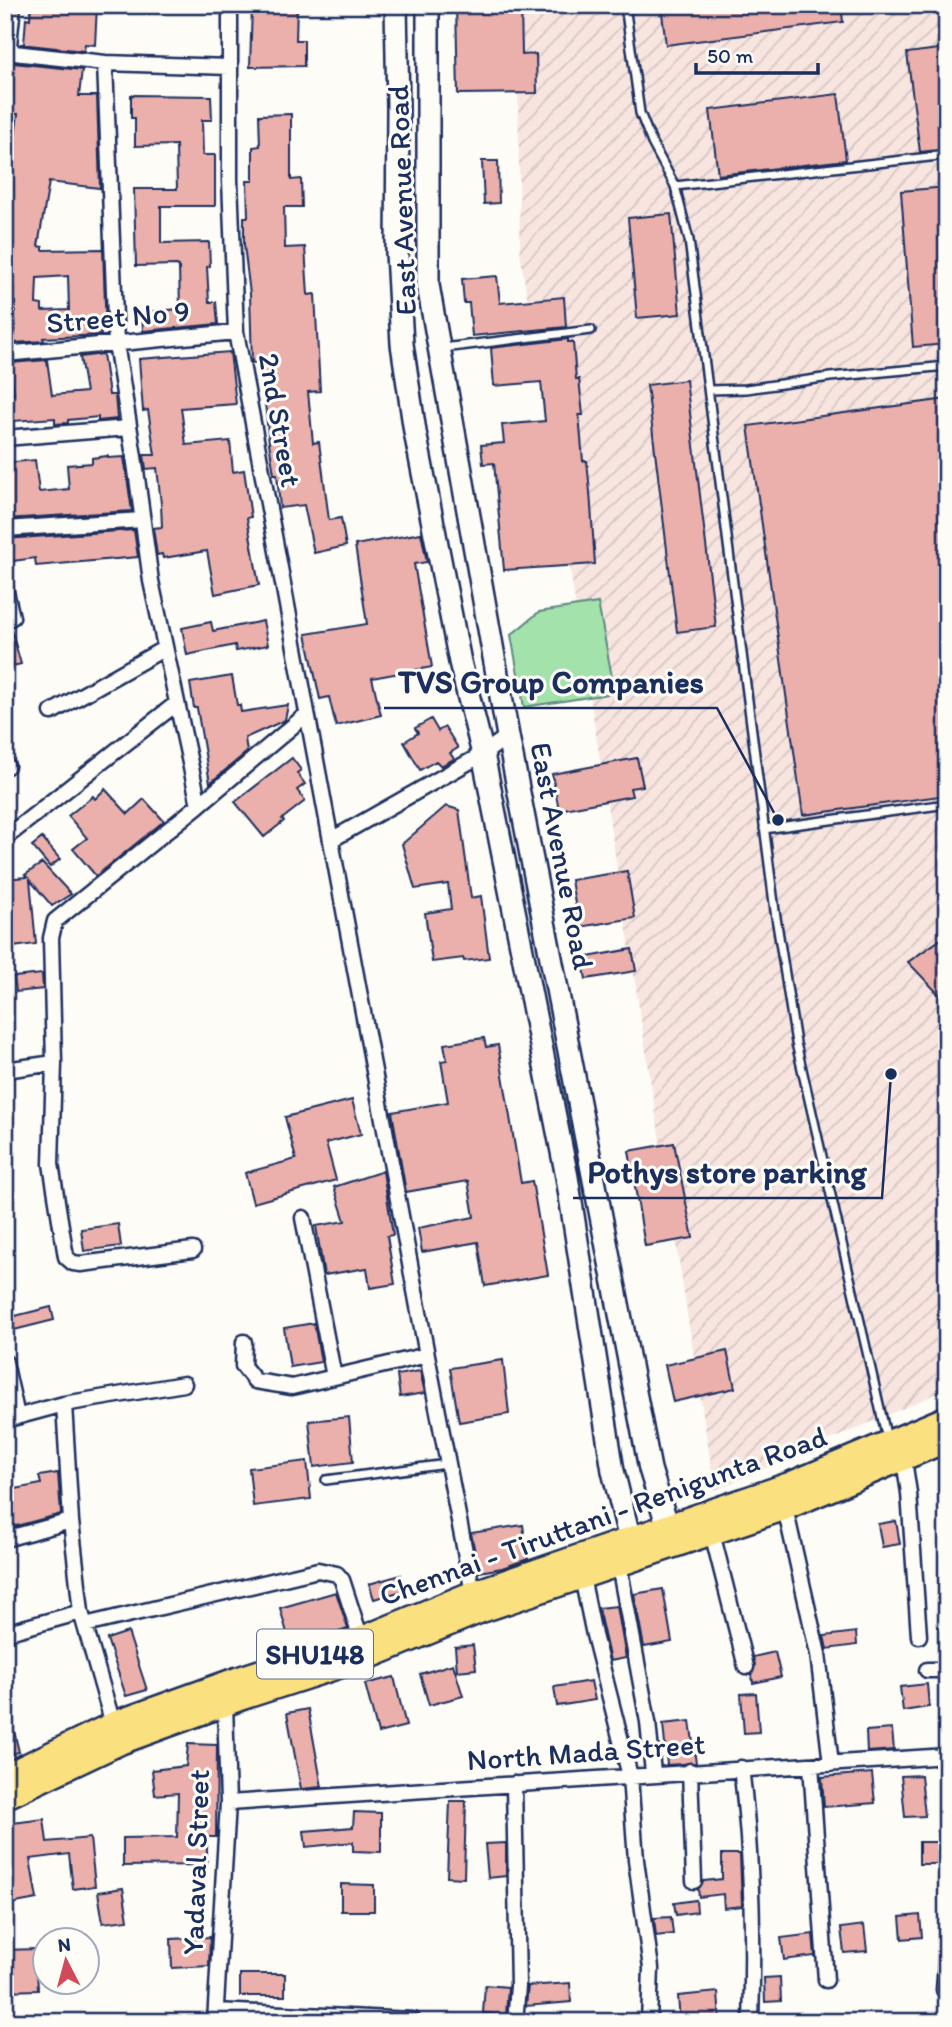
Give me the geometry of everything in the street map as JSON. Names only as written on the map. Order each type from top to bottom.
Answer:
[{"type":"main road","name":"East Avenue Road","points":[[396,5],[397,253],[402,344],[417,446],[460,662],[483,754],[567,1177],[628,1555]]},
{"type":"main road","name":"East Avenue Road","points":[[428,5],[428,285],[508,736],[650,1469],[671,1536]]},
{"type":"main road","name":"Chennai - Tiruttani - Renigunta Road","points":[[671,1536],[712,1533],[785,1508],[896,1452],[947,1418]]},
{"type":"main road","name":"Chennai - Tiruttani - Renigunta Road","points":[[5,1776],[113,1724],[368,1657],[480,1611],[582,1577],[788,1485],[896,1452],[947,1440]]},
{"type":"main road","name":"Chennai - Tiruttani - Renigunta Road","points":[[5,1797],[222,1695],[473,1593],[628,1555]]},
{"type":"street","points":[[13,5],[9,45],[14,53],[105,64],[230,67]]},
{"type":"street","name":"2nd Street","points":[[230,5],[230,180],[236,332],[473,1593]]},
{"type":"street","points":[[105,64],[116,343],[151,581],[199,805]]},
{"type":"street","name":"Street No 9","points":[[5,354],[236,332]]},
{"type":"street","points":[[5,438],[128,428]]},
{"type":"street","points":[[5,529],[142,520]]},
{"type":"street","points":[[5,588],[12,617],[5,621]]},
{"type":"street","points":[[52,712],[165,648]]},
{"type":"street","points":[[5,838],[177,703]]},
{"type":"street","points":[[193,1250],[81,1264],[73,1263],[66,1257],[51,1164],[54,1063],[51,938],[55,921],[307,714]]},
{"type":"street","points":[[331,840],[483,754],[508,736]]},
{"type":"street","points":[[5,1070],[54,1063]]},
{"type":"street","points":[[303,1218],[334,1377]]},
{"type":"street","points":[[244,1342],[243,1366],[255,1381],[292,1387],[427,1355]]},
{"type":"street","points":[[5,1362],[11,1418],[64,1404],[184,1384]]},
{"type":"street","points":[[64,1404],[71,1521],[83,1619],[113,1724]]},
{"type":"street","points":[[896,1452],[909,1493],[919,1636]]},
{"type":"street","points":[[785,1508],[818,1654],[831,1764]]},
{"type":"street","points":[[5,1539],[71,1521]]},
{"type":"street","points":[[712,1533],[746,1667]]},
{"type":"street","points":[[628,1555],[653,1773]]},
{"type":"street","points":[[5,1633],[318,1570],[337,1574],[342,1580],[361,1639]]},
{"type":"street","points":[[582,1577],[593,1635],[630,1776],[636,1860],[651,1968],[649,2022]]},
{"type":"street","points":[[928,1670],[947,1670]]},
{"type":"street","name":"Yadaval Street","points":[[215,2016],[228,1802],[222,1695]]},
{"type":"street","name":"North Mada Street","points":[[228,1802],[947,1756]]},
{"type":"street","points":[[811,1765],[826,1980]]},
{"type":"street","points":[[741,1768],[749,1834],[754,1951],[751,2022]]},
{"type":"street","points":[[690,1771],[694,1881]]},
{"type":"street","points":[[514,1784],[518,1986],[515,2022]]},
{"type":"street","points":[[947,1948],[944,1990],[947,1990]]},
{"type":"street","points":[[215,2016],[413,2022]]},
{"type":"lane","points":[[625,5],[640,113],[652,143],[675,186],[688,240],[764,829],[796,1044],[896,1452]]},
{"type":"lane","points":[[675,186],[947,155]]},
{"type":"lane","points":[[439,348],[591,330]]},
{"type":"lane","points":[[709,390],[746,389],[830,377],[947,366]]},
{"type":"lane","points":[[764,829],[947,804]]},
{"type":"lane","points":[[326,1480],[448,1464]]},
{"type":"shaded area","points":[[517,5],[947,5],[947,1389],[715,1490],[520,252]]},
{"type":"green space","points":[[598,603],[615,693],[524,707],[511,635],[539,612]]},
{"type":"building","points":[[31,5],[97,5],[95,45],[85,44],[84,51],[20,44],[24,44],[26,18],[30,19]]},
{"type":"building","points":[[252,5],[297,5],[296,40],[304,40],[304,66],[250,67]]},
{"type":"building","points":[[456,5],[521,5],[522,55],[536,54],[537,93],[458,94]]},
{"type":"building","points":[[661,5],[841,5],[843,22],[666,45]]},
{"type":"building","points":[[947,48],[947,149],[920,152],[907,53]]},
{"type":"building","points":[[5,57],[13,63],[82,70],[79,96],[97,96],[100,188],[49,182],[38,246],[43,247],[43,250],[103,249],[106,332],[100,332],[101,335],[43,338],[44,341],[14,343],[15,302],[5,301],[5,187],[8,187],[18,114],[5,114]],"holes":[[[68,276],[69,310],[42,311],[42,305],[36,304],[37,278]]]},
{"type":"building","points":[[838,94],[846,160],[718,175],[710,110]]},
{"type":"building","points":[[131,95],[211,96],[212,120],[202,120],[203,155],[215,155],[215,206],[161,206],[161,243],[209,242],[209,302],[216,302],[218,324],[143,331],[142,312],[180,309],[179,267],[136,266],[134,189],[177,189],[176,145],[135,146],[135,118],[131,118]]},
{"type":"building","points":[[291,114],[291,180],[301,179],[302,207],[284,207],[285,248],[305,247],[308,295],[315,294],[320,391],[308,392],[313,443],[319,442],[329,520],[341,518],[346,546],[314,553],[304,505],[280,508],[277,474],[274,474],[269,443],[261,362],[252,363],[250,294],[244,245],[244,217],[248,217],[247,181],[253,181],[253,147],[260,146],[259,115]]},
{"type":"building","points":[[482,161],[498,161],[499,203],[484,204]]},
{"type":"building","points":[[947,187],[947,344],[913,347],[901,191]]},
{"type":"building","points":[[671,214],[680,314],[637,318],[628,218]]},
{"type":"building","points":[[497,276],[500,303],[564,297],[566,327],[472,336],[469,303],[464,303],[462,279]]},
{"type":"building","points":[[568,339],[568,342],[573,342],[576,379],[579,379],[583,415],[579,415],[583,461],[587,461],[595,564],[504,570],[494,463],[483,464],[481,445],[504,443],[502,425],[545,421],[541,382],[494,386],[491,348]]},
{"type":"building","points":[[230,352],[236,404],[181,408],[186,445],[230,441],[233,472],[244,470],[251,517],[247,518],[259,585],[215,594],[207,551],[163,558],[162,554],[157,555],[153,528],[162,527],[161,504],[157,468],[146,469],[144,455],[155,455],[148,410],[143,411],[139,359]]},
{"type":"building","points":[[103,354],[109,395],[115,395],[117,419],[98,421],[98,417],[55,424],[55,418],[13,421],[11,394],[14,394],[10,363],[47,360],[52,395],[86,392],[80,357]]},
{"type":"building","points":[[686,380],[716,627],[677,632],[647,385]]},
{"type":"building","points":[[947,399],[947,795],[803,815],[748,426]]},
{"type":"building","points":[[124,457],[132,511],[5,519],[5,463],[35,460],[39,492],[69,489],[67,465],[92,463],[92,458]]},
{"type":"building","points":[[134,530],[138,557],[36,566],[35,558],[5,562],[5,539]]},
{"type":"building","points":[[421,533],[427,562],[414,564],[432,667],[372,678],[381,715],[336,726],[329,697],[320,699],[306,634],[367,624],[355,545]]},
{"type":"building","points":[[263,621],[268,645],[236,651],[235,645],[187,655],[182,628],[211,622],[213,631]]},
{"type":"building","points":[[11,629],[21,664],[5,668],[5,631]]},
{"type":"building","points":[[232,676],[237,705],[240,705],[241,712],[288,705],[285,720],[245,738],[247,752],[210,783],[190,683]]},
{"type":"building","points":[[431,719],[438,731],[445,727],[458,748],[450,753],[454,759],[441,766],[436,761],[420,770],[404,742],[418,733],[415,728]]},
{"type":"building","points":[[292,758],[301,770],[297,773],[305,784],[297,790],[305,801],[264,837],[235,802]]},
{"type":"building","points":[[637,758],[643,786],[630,788],[632,796],[559,810],[552,774]]},
{"type":"building","points":[[105,789],[128,814],[144,799],[164,821],[96,876],[73,849],[87,838],[68,816],[93,796],[95,799]]},
{"type":"building","points":[[446,806],[459,810],[471,898],[481,896],[489,958],[432,962],[425,913],[451,909],[448,884],[415,889],[402,844]]},
{"type":"building","points":[[42,838],[60,859],[50,867],[32,846]]},
{"type":"building","points":[[42,863],[71,894],[52,906],[30,880],[36,944],[5,948],[5,879],[27,877],[25,875]]},
{"type":"building","points":[[627,871],[635,918],[579,927],[571,880]]},
{"type":"building","points":[[947,935],[947,1003],[908,962]]},
{"type":"building","points":[[632,949],[636,971],[586,979],[582,958]]},
{"type":"building","points":[[42,974],[43,989],[16,992],[14,977]]},
{"type":"building","points":[[484,1038],[486,1047],[498,1045],[521,1183],[532,1181],[548,1275],[485,1286],[478,1242],[422,1252],[418,1228],[474,1217],[468,1181],[406,1192],[392,1112],[448,1102],[441,1061],[447,1060],[444,1044]]},
{"type":"building","points":[[352,1100],[361,1134],[326,1143],[336,1180],[253,1203],[245,1173],[296,1159],[285,1117]]},
{"type":"building","points":[[674,1143],[693,1238],[645,1246],[629,1151]]},
{"type":"building","points":[[383,1171],[393,1235],[387,1236],[395,1284],[370,1288],[367,1268],[324,1275],[316,1226],[345,1221],[334,1187]]},
{"type":"building","points":[[118,1224],[121,1246],[84,1251],[81,1229]]},
{"type":"building","points":[[51,1307],[54,1320],[14,1330],[11,1317]]},
{"type":"building","points":[[314,1323],[321,1362],[290,1367],[284,1328]]},
{"type":"building","points":[[727,1351],[735,1388],[673,1402],[665,1365]]},
{"type":"building","points":[[503,1360],[509,1414],[459,1422],[450,1368]]},
{"type":"building","points":[[420,1371],[425,1393],[400,1397],[397,1375]]},
{"type":"building","points":[[349,1417],[353,1462],[314,1467],[309,1421]]},
{"type":"building","points":[[307,1461],[311,1499],[253,1506],[249,1468]]},
{"type":"building","points":[[58,1473],[61,1514],[5,1529],[5,1491],[41,1484],[39,1476]]},
{"type":"building","points":[[896,1521],[900,1544],[882,1547],[878,1524]]},
{"type":"building","points":[[523,1525],[528,1559],[479,1572],[471,1533]]},
{"type":"building","points":[[401,1575],[406,1590],[374,1599],[369,1584]]},
{"type":"building","points":[[663,1589],[672,1642],[644,1647],[634,1594]]},
{"type":"building","points":[[336,1592],[348,1629],[297,1645],[295,1638],[289,1640],[280,1608]]},
{"type":"building","points":[[617,1606],[626,1658],[610,1661],[598,1608]]},
{"type":"building","points":[[128,1632],[147,1690],[126,1696],[107,1639]]},
{"type":"building","points":[[856,1632],[857,1645],[827,1649],[824,1636]]},
{"type":"building","points":[[473,1645],[476,1669],[457,1671],[455,1647]]},
{"type":"building","points":[[775,1652],[781,1677],[753,1683],[753,1657]]},
{"type":"building","points":[[453,1664],[463,1696],[429,1705],[420,1674]]},
{"type":"building","points":[[394,1677],[406,1726],[378,1733],[365,1684]]},
{"type":"building","points":[[591,1681],[595,1700],[557,1706],[554,1687]]},
{"type":"building","points":[[927,1684],[929,1707],[903,1711],[900,1687]]},
{"type":"building","points":[[756,1693],[759,1732],[744,1733],[741,1694]]},
{"type":"building","points":[[308,1709],[322,1787],[301,1789],[287,1713]]},
{"type":"building","points":[[10,1714],[19,1752],[5,1755],[5,1715]]},
{"type":"building","points":[[690,1721],[696,1763],[667,1765],[663,1724]]},
{"type":"building","points":[[892,1729],[894,1750],[867,1752],[866,1731]]},
{"type":"building","points":[[188,1744],[217,1745],[216,1837],[207,1837],[207,1865],[123,1866],[123,1838],[177,1837],[178,1793],[155,1795],[152,1770],[186,1766]]},
{"type":"building","points":[[872,1773],[875,1803],[824,1807],[822,1777]]},
{"type":"building","points":[[921,1775],[925,1816],[905,1817],[901,1776]]},
{"type":"building","points":[[450,1801],[466,1801],[464,1878],[447,1877]]},
{"type":"building","points":[[354,1812],[381,1813],[381,1852],[353,1851],[353,1842],[306,1847],[304,1831],[353,1827]]},
{"type":"building","points":[[44,1819],[47,1842],[90,1838],[95,1886],[73,1889],[69,1854],[30,1859],[37,1899],[5,1905],[5,1824]]},
{"type":"building","points":[[919,1842],[938,1842],[939,1864],[919,1864]]},
{"type":"building","points":[[506,1843],[506,1876],[488,1878],[485,1844]]},
{"type":"building","points":[[722,1854],[740,1854],[742,1906],[724,1908],[723,1894],[699,1897],[698,1889],[704,1881],[722,1879]]},
{"type":"building","points":[[341,1884],[374,1885],[374,1911],[341,1911]]},
{"type":"building","points":[[123,1888],[128,1920],[103,1923],[98,1892]]},
{"type":"building","points":[[696,1900],[697,1912],[676,1915],[674,1903]]},
{"type":"building","points":[[920,1915],[922,1937],[902,1939],[900,1917]]},
{"type":"building","points":[[671,1917],[673,1934],[656,1936],[654,1918]]},
{"type":"building","points":[[864,1925],[867,1951],[844,1953],[841,1928]]},
{"type":"building","points":[[813,1934],[815,1956],[784,1960],[781,1938]]},
{"type":"building","points":[[210,1937],[209,1966],[172,1968],[171,1939]]},
{"type":"building","points":[[32,1949],[32,1990],[5,1991],[5,1950]]},
{"type":"building","points":[[240,1974],[285,1974],[285,1996],[240,1996]]},
{"type":"building","points":[[780,1977],[781,2001],[765,2002],[764,1978]]},
{"type":"building","points":[[570,1983],[571,2002],[526,2006],[528,1986]]},
{"type":"building","points":[[485,1985],[508,1987],[506,2015],[483,2013]]},
{"type":"building","points":[[718,1992],[720,2022],[680,2022],[678,1996]]},
{"type":"place","name":"TVS Group Companies","points":[[778,820]]},
{"type":"place","name":"Pothys store parking","points":[[891,1074]]}]
